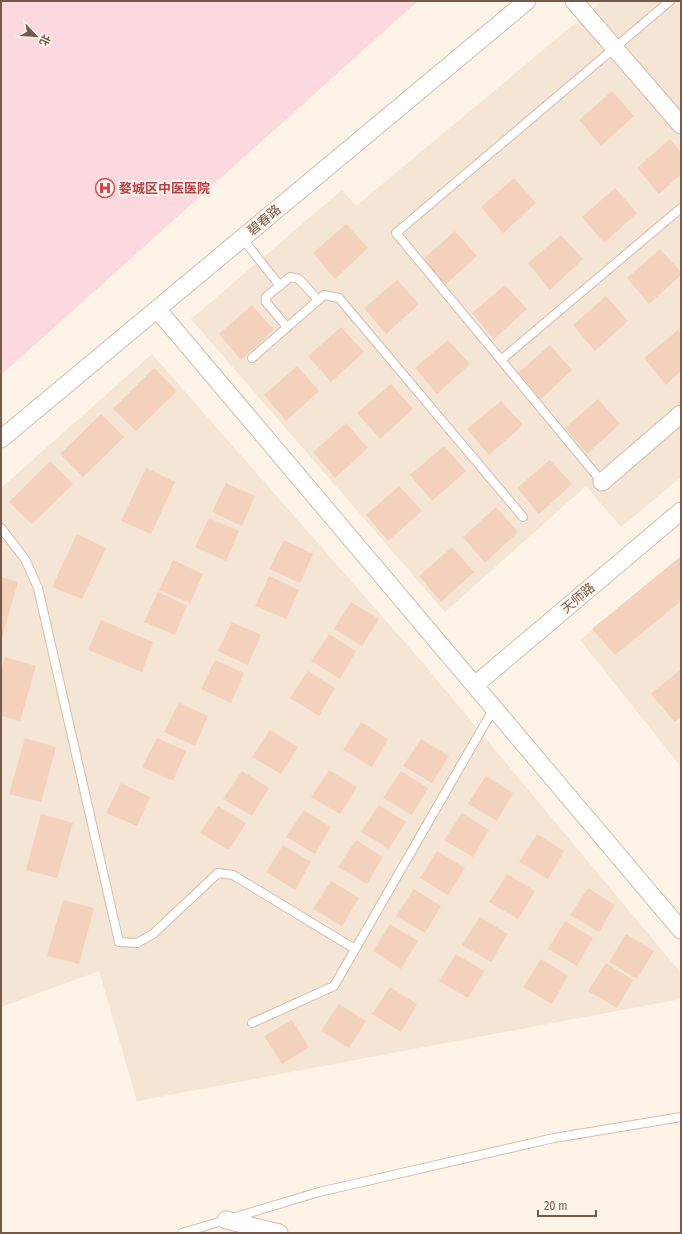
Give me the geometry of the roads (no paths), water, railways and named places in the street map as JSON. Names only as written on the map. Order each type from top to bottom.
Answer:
[{"type":"street","name":"碧春路","points":[[1,438],[527,1]]},
{"type":"street","points":[[574,1],[681,125]]},
{"type":"street","points":[[157,309],[681,930]]},
{"type":"street","points":[[602,482],[681,414]]},
{"type":"street","name":"天师路","points":[[475,685],[681,512]]},
{"type":"street","points":[[226,1220],[279,1233]]},
{"type":"lane","points":[[602,482],[396,233],[670,1]]},
{"type":"lane","points":[[501,360],[681,208]]},
{"type":"lane","points":[[242,238],[280,286]]},
{"type":"lane","points":[[287,327],[266,302],[266,297],[290,277],[299,279],[318,300]]},
{"type":"lane","points":[[252,358],[324,295],[339,298],[523,517]]},
{"type":"lane","points":[[1,528],[25,559],[38,588],[119,942],[137,942],[153,934],[218,873],[233,875],[355,949]]},
{"type":"lane","points":[[252,1023],[334,986],[494,708]]},
{"type":"lane","points":[[182,1233],[319,1192],[554,1138],[681,1117]]},
{"type":"place","name":"婺城区中医医院","points":[[105,188]]}]
